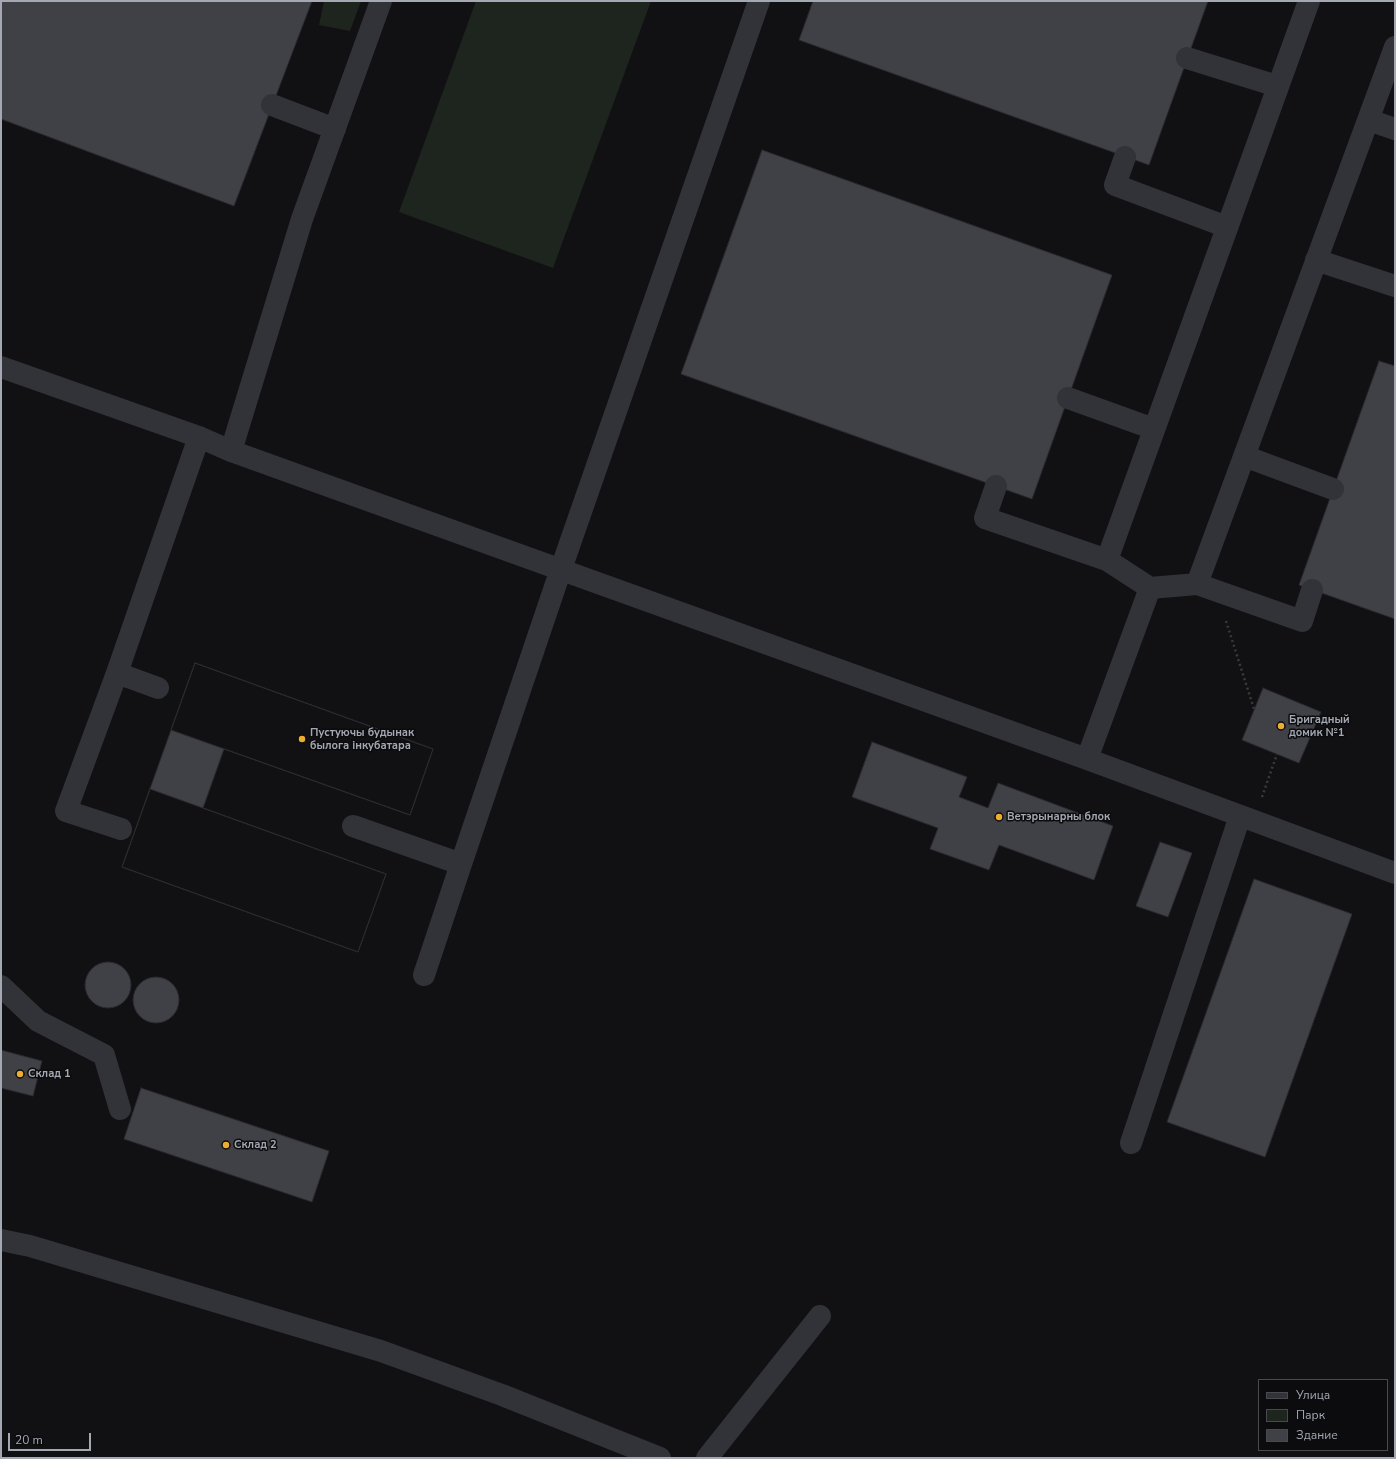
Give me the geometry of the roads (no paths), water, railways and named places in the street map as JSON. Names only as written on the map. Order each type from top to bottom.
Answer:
[{"type":"lane","points":[[231,451],[302,218],[381,1]]},
{"type":"lane","points":[[424,975],[561,569],[759,1]]},
{"type":"lane","points":[[1107,560],[1277,86],[1309,1]]},
{"type":"lane","points":[[1206,587],[1244,456],[1395,47]]},
{"type":"lane","points":[[1187,58],[1277,86]]},
{"type":"lane","points":[[272,105],[335,129]]},
{"type":"lane","points":[[1369,120],[1395,129]]},
{"type":"lane","points":[[1125,157],[1115,185],[1227,227]]},
{"type":"lane","points":[[1316,260],[1395,286]]},
{"type":"lane","points":[[1,367],[199,437],[231,451],[1086,759],[1395,873]]},
{"type":"lane","points":[[1068,398],[1154,429]]},
{"type":"lane","points":[[121,829],[66,811],[117,673],[199,437]]},
{"type":"lane","points":[[1244,456],[1333,489]]},
{"type":"lane","points":[[996,486],[985,518],[1107,560],[1150,588],[1206,587],[1302,621],[1312,590]]},
{"type":"lane","points":[[1086,759],[1150,588]]},
{"type":"lane","points":[[117,673],[158,688]]},
{"type":"lane","points":[[1130,1143],[1247,819]]},
{"type":"lane","points":[[353,826],[461,864]]},
{"type":"lane","points":[[1,986],[38,1021],[104,1056],[120,1109]]},
{"type":"lane","points":[[1,1240],[37,1248],[380,1351],[502,1395],[660,1458]]},
{"type":"lane","points":[[707,1458],[820,1316]]},
{"type":"place","name":"Бригадный домик №1","points":[[1281,726]]},
{"type":"place","name":"Пустуючы будынак былога інкубатара","points":[[302,739]]},
{"type":"place","name":"Ветэрынарны блок","points":[[999,817]]},
{"type":"place","name":"Склад 1","points":[[20,1074]]},
{"type":"place","name":"Склад 2","points":[[226,1145]]}]
